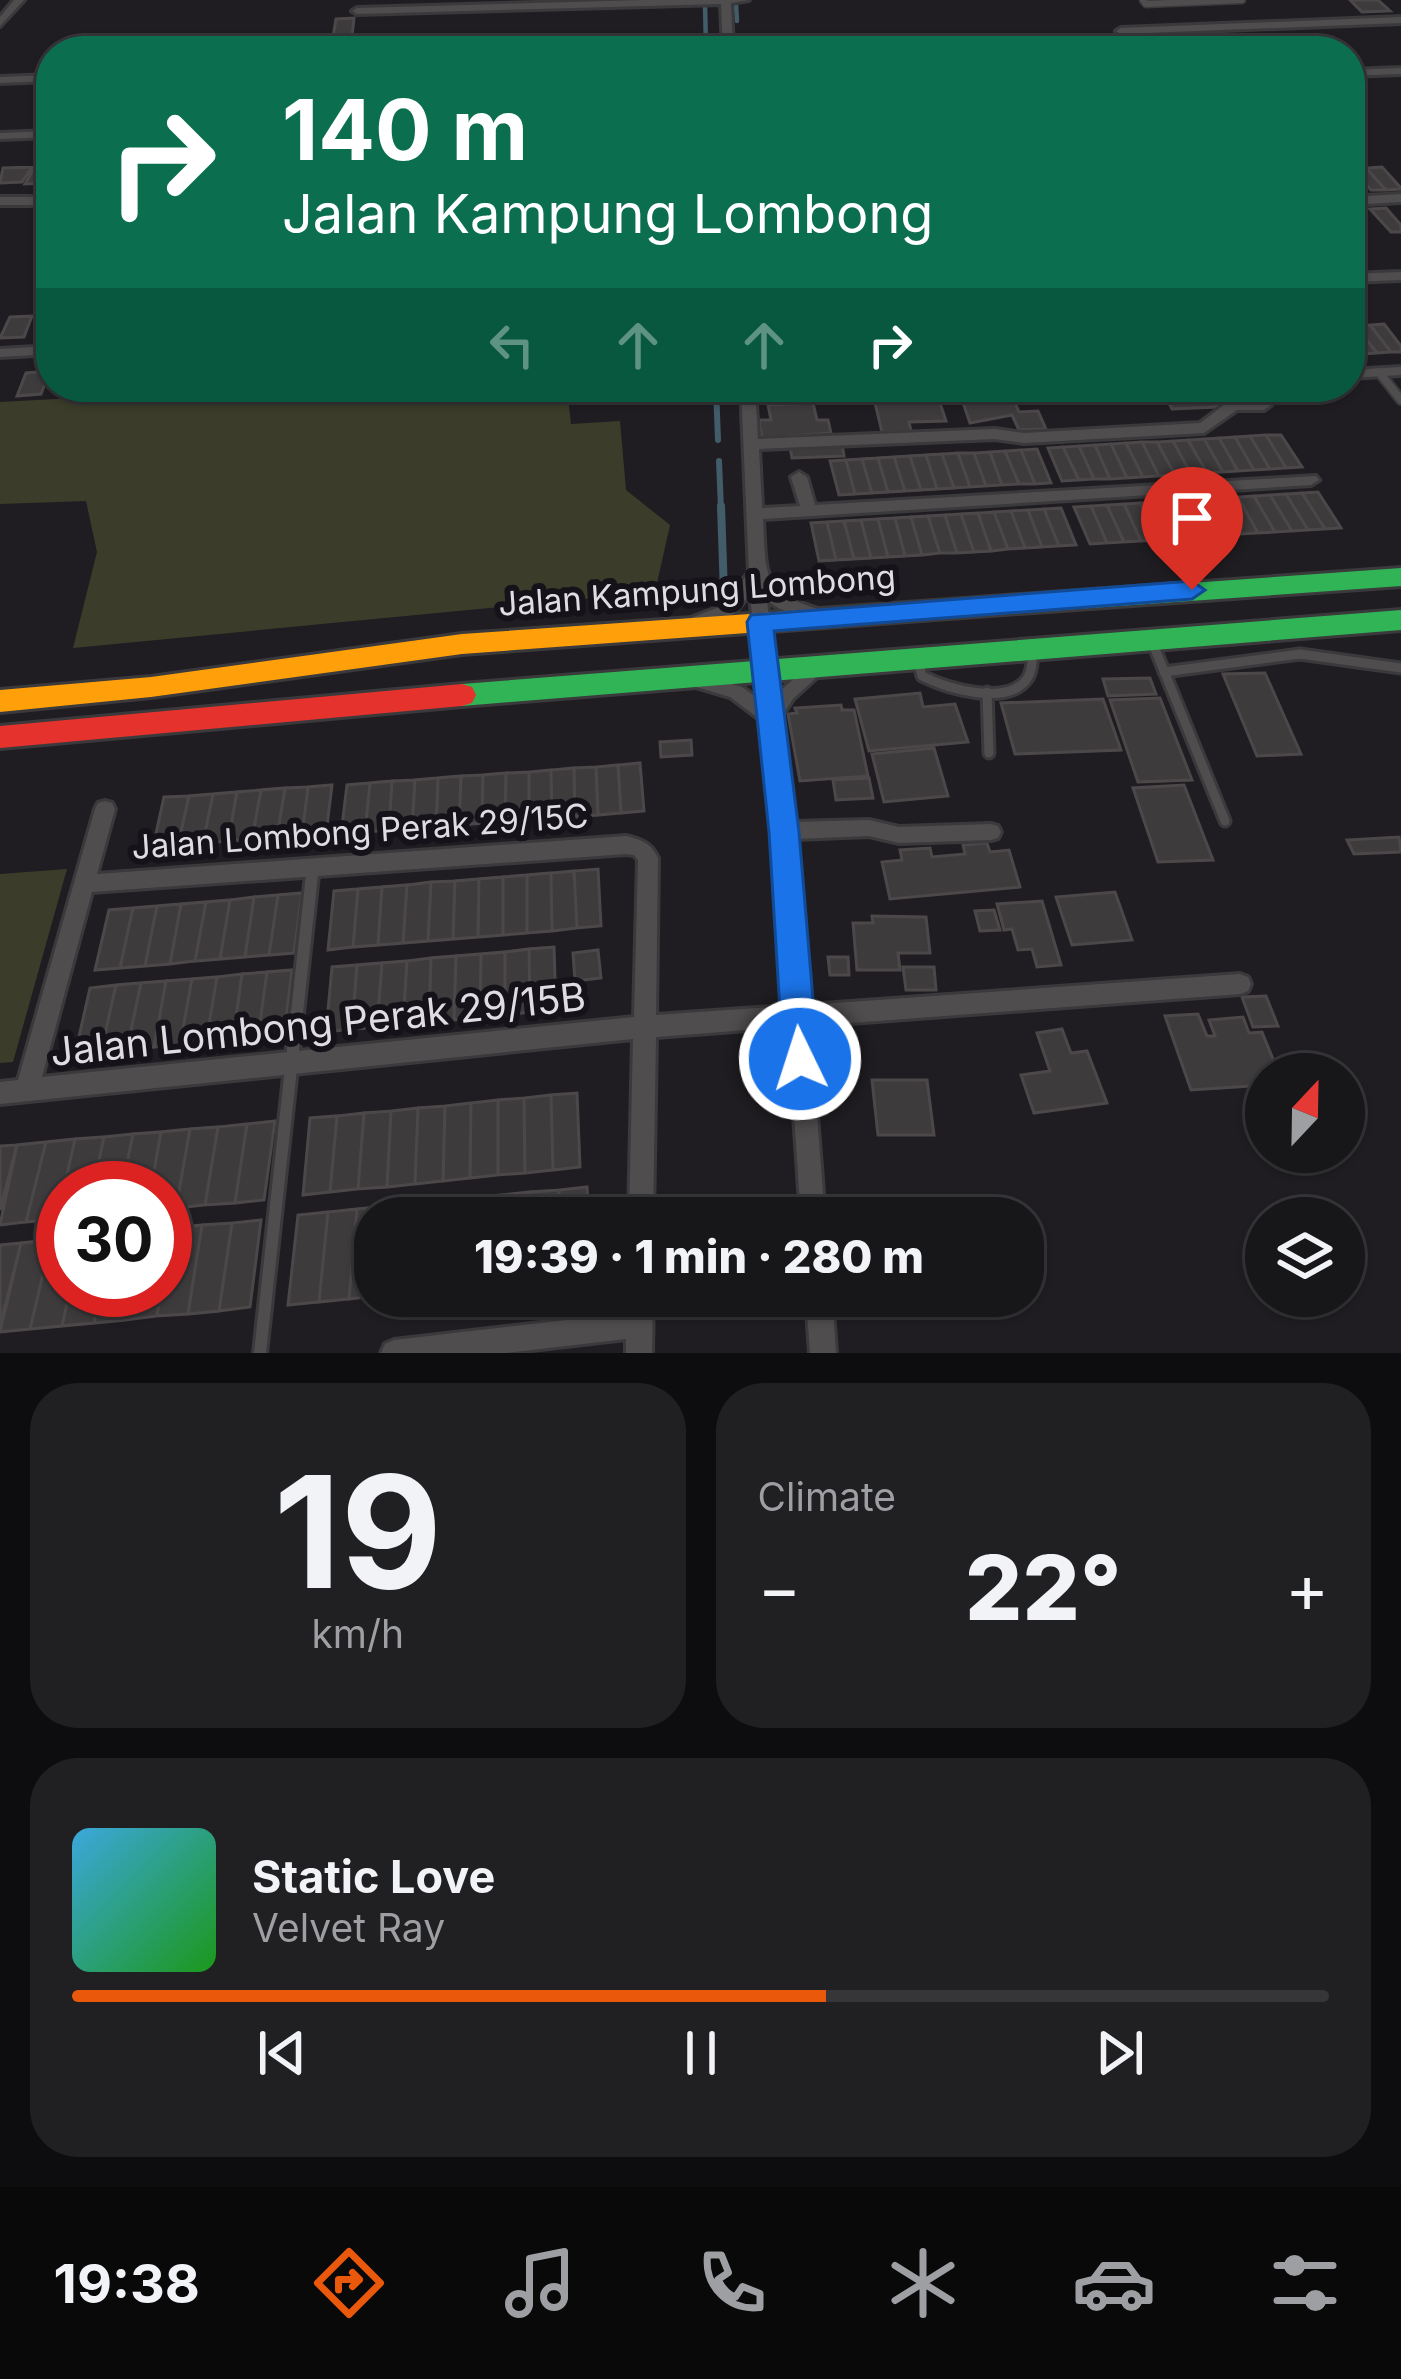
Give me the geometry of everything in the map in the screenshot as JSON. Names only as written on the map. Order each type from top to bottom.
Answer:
[{"type":"street","points":[[0,23],[20,0]]},
{"type":"street","points":[[726,0],[727,36]]},
{"type":"street","points":[[357,11],[744,0]]},
{"type":"street","points":[[752,16],[753,0]]},
{"type":"street","points":[[1121,32],[1401,20]]},
{"type":"street","points":[[1365,72],[1401,70]]},
{"type":"street","points":[[0,80],[36,79]]},
{"type":"street","points":[[0,136],[36,135]]},
{"type":"street","points":[[1365,200],[1401,198]]},
{"type":"street","points":[[0,201],[36,201]]},
{"type":"street","points":[[1365,277],[1401,276]]},
{"type":"street","points":[[0,353],[36,351]]},
{"type":"street","points":[[1365,373],[1401,371]]},
{"type":"street","points":[[749,402],[760,622],[784,832],[811,1197]]},
{"type":"street","points":[[752,444],[1204,428],[1233,405],[1264,405]]},
{"type":"street","points":[[799,477],[809,511]]},
{"type":"street","points":[[758,514],[1311,480]]},
{"type":"street","points":[[758,573],[772,598],[784,607],[833,617]]},
{"type":"street","points":[[687,627],[728,610],[758,573]]},
{"type":"street","name":"Jalan Kampung Lombong","points":[[0,701],[151,686],[462,644],[1401,578]]},
{"type":"street","points":[[0,736],[765,668],[1401,620]]},
{"type":"street","points":[[771,718],[787,694],[823,664]]},
{"type":"street","points":[[681,675],[736,692],[771,718]]},
{"type":"street","points":[[27,1090],[105,809]]},
{"type":"street","points":[[784,832],[869,828],[899,836],[991,832]]},
{"type":"street","name":"Jalan Lombong Perak 29/15C","points":[[83,884],[626,844],[640,848],[648,858],[643,1028]]},
{"type":"street","name":"Jalan Lombong Perak 29/15B","points":[[0,1093],[643,1028],[1240,984]]},
{"type":"street","points":[[641,1197],[643,1028]]},
{"type":"street","points":[[639,1353],[640,1317]]},
{"type":"street","points":[[820,1317],[823,1353]]},
{"type":"street","points":[[394,1353],[640,1324]]},
{"type":"lane","points":[[1143,0],[1146,4],[1242,0]]},
{"type":"lane","points":[[1379,372],[1401,400]]},
{"type":"lane","points":[[1151,639],[1225,821]]},
{"type":"lane","points":[[917,656],[922,676],[936,685],[987,692],[1020,686],[1028,678],[1034,649]]},
{"type":"lane","points":[[1164,672],[1300,654],[1401,668]]},
{"type":"lane","points":[[987,692],[989,753]]},
{"type":"lane","points":[[260,1353],[313,868]]},
{"type":"green space","points":[[0,402],[569,402],[571,424],[620,421],[626,490],[670,525],[655,592],[73,648],[97,552],[86,501],[0,504]]},
{"type":"green space","points":[[67,869],[13,1062],[0,1063],[0,874]]},
{"type":"building","points":[[1350,0],[1378,0],[1390,11],[1362,12]]},
{"type":"building","points":[[354,18],[352,36],[333,36],[336,19]]},
{"type":"building","points":[[1365,166],[1386,190],[1371,190],[1365,183]]},
{"type":"building","points":[[32,167],[22,182],[0,183],[3,168]]},
{"type":"building","points":[[35,167],[36,167],[36,184],[25,184]]},
{"type":"building","points":[[1382,167],[1401,189],[1386,190],[1366,168]]},
{"type":"building","points":[[1386,208],[1401,225],[1401,232],[1391,232],[1370,209]]},
{"type":"building","points":[[32,316],[24,337],[0,338],[10,317]]},
{"type":"building","points":[[1384,324],[1401,352],[1391,352],[1370,325]]},
{"type":"building","points":[[1365,325],[1370,325],[1391,352],[1377,353],[1365,338]]},
{"type":"building","points":[[1365,338],[1377,353],[1365,354]]},
{"type":"building","points":[[36,372],[36,394],[17,396],[26,373]]},
{"type":"building","points":[[940,402],[946,421],[909,422],[911,431],[882,432],[875,403]]},
{"type":"building","points":[[963,402],[1015,402],[1019,412],[1038,411],[1046,429],[1019,430],[1012,415],[970,423]]},
{"type":"building","points":[[1168,402],[1214,402],[1217,407],[1172,409]]},
{"type":"building","points":[[813,403],[817,420],[828,420],[831,433],[762,438],[759,420],[771,420],[768,405]]},
{"type":"building","points":[[1266,435],[1286,468],[1270,469],[1250,436]]},
{"type":"building","points":[[1266,435],[1281,435],[1302,467],[1286,468]]},
{"type":"building","points":[[1250,436],[1270,469],[1254,470],[1235,437]]},
{"type":"building","points":[[1235,437],[1254,470],[1238,471],[1219,438]]},
{"type":"building","points":[[1219,438],[1238,471],[1223,472],[1204,439]]},
{"type":"building","points":[[1204,439],[1223,472],[1207,473],[1188,440]]},
{"type":"building","points":[[1188,440],[1207,473],[1191,474],[1173,441]]},
{"type":"building","points":[[1173,441],[1191,474],[1175,475],[1157,442]]},
{"type":"building","points":[[1142,442],[1159,476],[1143,477],[1126,443]]},
{"type":"building","points":[[1142,442],[1157,442],[1175,475],[1159,476]]},
{"type":"building","points":[[1126,443],[1143,477],[1127,478],[1111,444]]},
{"type":"building","points":[[842,444],[844,456],[792,458],[790,447]]},
{"type":"building","points":[[1111,444],[1127,478],[1110,479],[1095,445]]},
{"type":"building","points":[[1095,445],[1110,479],[1094,479],[1079,446]]},
{"type":"building","points":[[1079,446],[1094,479],[1079,480],[1063,447]]},
{"type":"building","points":[[1063,447],[1079,480],[1062,481],[1048,448]]},
{"type":"building","points":[[1037,449],[1051,483],[1035,484],[1021,450]]},
{"type":"building","points":[[1021,450],[1035,484],[1019,484],[1005,451]]},
{"type":"building","points":[[1005,451],[1019,484],[1002,485],[990,452]]},
{"type":"building","points":[[990,452],[1002,485],[986,486],[974,453]]},
{"type":"building","points":[[958,453],[970,487],[954,488],[942,454]]},
{"type":"building","points":[[958,453],[974,453],[986,486],[970,487]]},
{"type":"building","points":[[942,454],[954,488],[937,489],[926,455]]},
{"type":"building","points":[[926,455],[937,489],[921,490],[910,456]]},
{"type":"building","points":[[910,456],[921,490],[905,491],[894,457]]},
{"type":"building","points":[[894,457],[905,491],[888,492],[878,458]]},
{"type":"building","points":[[878,458],[888,492],[872,493],[862,459]]},
{"type":"building","points":[[862,459],[872,493],[855,494],[846,460]]},
{"type":"building","points":[[846,460],[855,494],[839,495],[830,461]]},
{"type":"building","points":[[1318,492],[1341,528],[1325,529],[1302,493]]},
{"type":"building","points":[[1302,493],[1325,529],[1308,530],[1286,494]]},
{"type":"building","points":[[1286,494],[1308,530],[1292,531],[1270,495]]},
{"type":"building","points":[[1270,495],[1292,531],[1275,532],[1254,496]]},
{"type":"building","points":[[1254,496],[1275,532],[1258,533],[1238,497]]},
{"type":"building","points":[[1238,497],[1258,533],[1241,534],[1222,498]]},
{"type":"building","points":[[1222,498],[1241,534],[1225,536],[1205,499]]},
{"type":"building","points":[[1205,499],[1225,536],[1208,537],[1189,500]]},
{"type":"building","points":[[1189,500],[1208,537],[1192,538],[1173,501]]},
{"type":"building","points":[[1173,501],[1192,538],[1175,539],[1157,502]]},
{"type":"building","points":[[1157,502],[1175,539],[1158,540],[1140,503]]},
{"type":"building","points":[[1140,503],[1158,540],[1141,541],[1124,504]]},
{"type":"building","points":[[1124,504],[1141,541],[1124,542],[1107,505]]},
{"type":"building","points":[[1107,505],[1124,542],[1107,543],[1091,506]]},
{"type":"building","points":[[1091,506],[1107,543],[1090,544],[1074,507]]},
{"type":"building","points":[[1061,508],[1076,545],[1059,546],[1044,509]]},
{"type":"building","points":[[1044,509],[1059,546],[1042,547],[1028,510]]},
{"type":"building","points":[[1028,510],[1042,547],[1025,548],[1011,511]]},
{"type":"building","points":[[1011,511],[1025,548],[1008,549],[994,512]]},
{"type":"building","points":[[994,512],[1008,549],[991,551],[978,513]]},
{"type":"building","points":[[978,513],[991,551],[974,552],[961,514]]},
{"type":"building","points":[[961,514],[974,552],[957,553],[945,515]]},
{"type":"building","points":[[945,515],[957,553],[940,553],[928,516]]},
{"type":"building","points":[[928,516],[940,553],[922,555],[911,517]]},
{"type":"building","points":[[911,517],[922,555],[905,556],[895,518]]},
{"type":"building","points":[[895,518],[905,556],[888,557],[878,519]]},
{"type":"building","points":[[878,519],[888,557],[871,558],[861,520]]},
{"type":"building","points":[[861,520],[871,558],[854,559],[844,521]]},
{"type":"building","points":[[844,521],[854,559],[836,560],[827,522]]},
{"type":"building","points":[[827,522],[836,560],[819,561],[811,523]]},
{"type":"building","points":[[1265,673],[1301,754],[1257,756],[1223,674]]},
{"type":"building","points":[[1150,678],[1156,694],[1108,696],[1103,679]]},
{"type":"building","points":[[920,693],[923,707],[955,704],[968,742],[869,751],[855,699]]},
{"type":"building","points":[[1160,698],[1192,780],[1138,782],[1110,700]]},
{"type":"building","points":[[1103,699],[1121,750],[1015,754],[1001,703]]},
{"type":"building","points":[[841,705],[842,710],[854,710],[868,776],[800,781],[788,714],[797,713],[795,708]]},
{"type":"building","points":[[691,740],[692,755],[661,757],[660,742]]},
{"type":"building","points":[[934,748],[948,796],[884,802],[872,754]]},
{"type":"building","points":[[640,763],[644,811],[621,813],[618,765]]},
{"type":"building","points":[[618,765],[621,813],[598,815],[596,767]]},
{"type":"building","points":[[596,767],[598,815],[575,817],[574,768]]},
{"type":"building","points":[[574,768],[575,817],[552,818],[551,770]]},
{"type":"building","points":[[551,770],[552,818],[529,820],[529,772]]},
{"type":"building","points":[[529,772],[529,820],[505,822],[506,773]]},
{"type":"building","points":[[506,773],[505,822],[482,823],[483,775]]},
{"type":"building","points":[[483,775],[482,823],[459,825],[461,776]]},
{"type":"building","points":[[461,776],[459,825],[436,827],[438,778]]},
{"type":"building","points":[[438,778],[436,827],[412,829],[415,780]]},
{"type":"building","points":[[869,778],[873,798],[836,800],[833,780]]},
{"type":"building","points":[[415,780],[412,829],[389,830],[392,781]]},
{"type":"building","points":[[392,781],[389,830],[365,832],[370,783]]},
{"type":"building","points":[[370,783],[365,832],[341,834],[347,785]]},
{"type":"building","points":[[332,785],[326,834],[302,836],[308,787]]},
{"type":"building","points":[[1184,785],[1213,860],[1158,862],[1133,788]]},
{"type":"building","points":[[308,787],[302,836],[277,837],[285,788]]},
{"type":"building","points":[[285,788],[277,837],[252,839],[261,790]]},
{"type":"building","points":[[261,790],[252,839],[228,841],[237,792]]},
{"type":"building","points":[[237,792],[228,841],[203,843],[213,794]]},
{"type":"building","points":[[213,794],[203,843],[178,845],[189,796]]},
{"type":"building","points":[[189,796],[178,845],[153,847],[164,797]]},
{"type":"building","points":[[1399,837],[1401,852],[1354,854],[1347,840]]},
{"type":"building","points":[[987,843],[990,852],[1009,850],[1020,887],[890,899],[882,862],[902,860],[900,850],[930,848],[932,857],[965,854],[963,845]]},
{"type":"building","points":[[598,869],[601,926],[577,928],[574,871]]},
{"type":"building","points":[[574,871],[577,928],[552,931],[551,873]]},
{"type":"building","points":[[551,873],[552,931],[527,933],[527,875]]},
{"type":"building","points":[[527,875],[527,933],[503,935],[503,877]]},
{"type":"building","points":[[503,877],[503,935],[478,937],[479,879]]},
{"type":"building","points":[[479,879],[478,937],[453,939],[455,881]]},
{"type":"building","points":[[455,881],[453,939],[428,941],[431,882]]},
{"type":"building","points":[[431,882],[428,941],[403,943],[407,885]]},
{"type":"building","points":[[407,885],[403,943],[378,945],[382,887]]},
{"type":"building","points":[[382,887],[378,945],[353,947],[358,889]]},
{"type":"building","points":[[358,889],[353,947],[328,950],[334,891]]},
{"type":"building","points":[[1115,892],[1132,940],[1072,945],[1056,897]]},
{"type":"building","points":[[302,893],[294,953],[269,955],[278,895]]},
{"type":"building","points":[[278,895],[269,955],[245,957],[254,897]]},
{"type":"building","points":[[254,897],[245,957],[220,959],[230,900]]},
{"type":"building","points":[[230,900],[220,959],[195,961],[206,902]]},
{"type":"building","points":[[1042,901],[1061,965],[1037,967],[1032,949],[1018,950],[1012,929],[1004,930],[997,904]]},
{"type":"building","points":[[206,902],[195,961],[170,964],[181,904]]},
{"type":"building","points":[[181,904],[170,964],[145,966],[157,906]]},
{"type":"building","points":[[157,906],[145,966],[120,968],[133,908]]},
{"type":"building","points":[[133,908],[120,968],[95,970],[109,910]]},
{"type":"building","points":[[994,910],[1000,930],[980,931],[975,911]]},
{"type":"building","points":[[872,916],[926,917],[930,953],[898,953],[900,970],[857,970],[853,923],[873,923]]},
{"type":"building","points":[[554,947],[556,1010],[530,1012],[529,949]]},
{"type":"building","points":[[529,949],[530,1012],[505,1015],[505,952]]},
{"type":"building","points":[[598,950],[601,978],[575,981],[573,953]]},
{"type":"building","points":[[505,952],[505,1015],[480,1017],[481,954]]},
{"type":"building","points":[[481,954],[480,1017],[454,1020],[456,956]]},
{"type":"building","points":[[456,956],[454,1020],[429,1022],[431,958]]},
{"type":"building","points":[[828,957],[848,957],[849,975],[830,975]]},
{"type":"building","points":[[431,958],[429,1022],[403,1024],[407,961]]},
{"type":"building","points":[[407,961],[403,1024],[377,1027],[382,963]]},
{"type":"building","points":[[382,963],[377,1027],[352,1029],[357,965]]},
{"type":"building","points":[[357,965],[352,1029],[326,1032],[332,967]]},
{"type":"building","points":[[903,967],[934,967],[936,990],[906,990]]},
{"type":"building","points":[[292,970],[284,1035],[258,1037],[267,972]]},
{"type":"building","points":[[267,972],[258,1037],[233,1039],[242,974]]},
{"type":"building","points":[[242,974],[233,1039],[206,1042],[217,977]]},
{"type":"building","points":[[217,977],[206,1042],[180,1045],[192,979]]},
{"type":"building","points":[[192,979],[180,1045],[154,1047],[166,981]]},
{"type":"building","points":[[166,981],[154,1047],[127,1049],[141,983]]},
{"type":"building","points":[[141,983],[127,1049],[101,1052],[116,985]]},
{"type":"building","points":[[116,985],[101,1052],[75,1054],[90,988]]},
{"type":"building","points":[[1266,996],[1278,1026],[1253,1027],[1242,997]]},
{"type":"building","points":[[1198,1014],[1207,1036],[1215,1036],[1209,1020],[1243,1017],[1249,1033],[1262,1032],[1270,1053],[1245,1053],[1245,1086],[1191,1090],[1165,1016]]},
{"type":"building","points":[[1062,1029],[1071,1053],[1087,1051],[1107,1103],[1034,1113],[1021,1075],[1050,1071],[1037,1033]]},
{"type":"building","points":[[872,1080],[927,1080],[934,1135],[878,1135]]},
{"type":"building","points":[[577,1093],[580,1167],[553,1170],[551,1095]]},
{"type":"building","points":[[551,1095],[553,1170],[525,1173],[524,1098]]},
{"type":"building","points":[[524,1098],[525,1173],[498,1175],[498,1100]]},
{"type":"building","points":[[498,1100],[498,1175],[470,1178],[471,1103]]},
{"type":"building","points":[[471,1103],[470,1178],[443,1181],[445,1106]]},
{"type":"building","points":[[445,1106],[443,1181],[415,1184],[418,1108]]},
{"type":"building","points":[[418,1108],[415,1184],[387,1187],[391,1111]]},
{"type":"building","points":[[391,1111],[387,1187],[358,1189],[364,1113]]},
{"type":"building","points":[[364,1113],[358,1189],[330,1192],[337,1116]]},
{"type":"building","points":[[337,1116],[330,1192],[303,1195],[310,1118]]},
{"type":"building","points":[[275,1121],[264,1200],[235,1203],[247,1124]]},
{"type":"building","points":[[247,1124],[235,1203],[205,1205],[218,1127]]},
{"type":"building","points":[[218,1127],[205,1205],[192,1206],[192,1161],[184,1161],[190,1129]]},
{"type":"building","points":[[190,1129],[184,1161],[156,1161],[161,1132]]},
{"type":"building","points":[[161,1132],[156,1161],[128,1161],[133,1134]]},
{"type":"building","points":[[133,1134],[128,1161],[99,1161],[104,1137]]},
{"type":"building","points":[[104,1137],[99,1161],[70,1161],[75,1139]]},
{"type":"building","points":[[75,1139],[70,1161],[41,1161],[46,1142]]},
{"type":"building","points":[[46,1142],[41,1161],[36,1161],[26,1222],[0,1225],[17,1145]]},
{"type":"building","points":[[17,1145],[0,1210],[0,1146]]},
{"type":"building","points":[[36,1182],[36,1221],[26,1222]]},
{"type":"building","points":[[587,1187],[588,1197],[559,1197],[559,1190]]},
{"type":"building","points":[[559,1190],[559,1197],[530,1197],[530,1192]]},
{"type":"building","points":[[530,1192],[530,1197],[501,1195]]},
{"type":"building","points":[[354,1209],[349,1299],[319,1302],[328,1212]]},
{"type":"building","points":[[328,1212],[319,1302],[288,1305],[298,1215]]},
{"type":"building","points":[[261,1220],[250,1307],[219,1311],[232,1223]]},
{"type":"building","points":[[232,1223],[219,1311],[192,1314],[192,1289],[202,1225]]},
{"type":"building","points":[[202,1225],[192,1289],[192,1226]]},
{"type":"building","points":[[36,1242],[36,1304],[30,1329],[0,1332],[21,1243]]},
{"type":"building","points":[[21,1243],[0,1326],[0,1245]]},
{"type":"building","points":[[354,1243],[354,1298],[349,1299]]},
{"type":"building","points":[[36,1304],[36,1317],[64,1317],[62,1326],[30,1329]]},
{"type":"building","points":[[64,1317],[95,1317],[94,1323],[62,1326]]},
{"type":"building","points":[[95,1317],[126,1317],[125,1320],[94,1323]]},
{"type":"waterway","points":[[705,3],[706,36]]},
{"type":"waterway","points":[[736,5],[737,21]]},
{"type":"waterway","points":[[717,402],[718,440]]},
{"type":"waterway","points":[[719,461],[721,509]]},
{"type":"waterway","points":[[721,506],[724,593]]},
{"type":"traffic: fast","points":[[949,609],[1401,577]]},
{"type":"traffic: fast","points":[[462,695],[1401,620]]},
{"type":"traffic: slow","points":[[0,701],[151,687],[462,644],[949,609]]},
{"type":"traffic: jam","points":[[0,737],[462,695]]},
{"type":"route","points":[[800,1059],[784,832],[760,622],[1192,590]]}]
